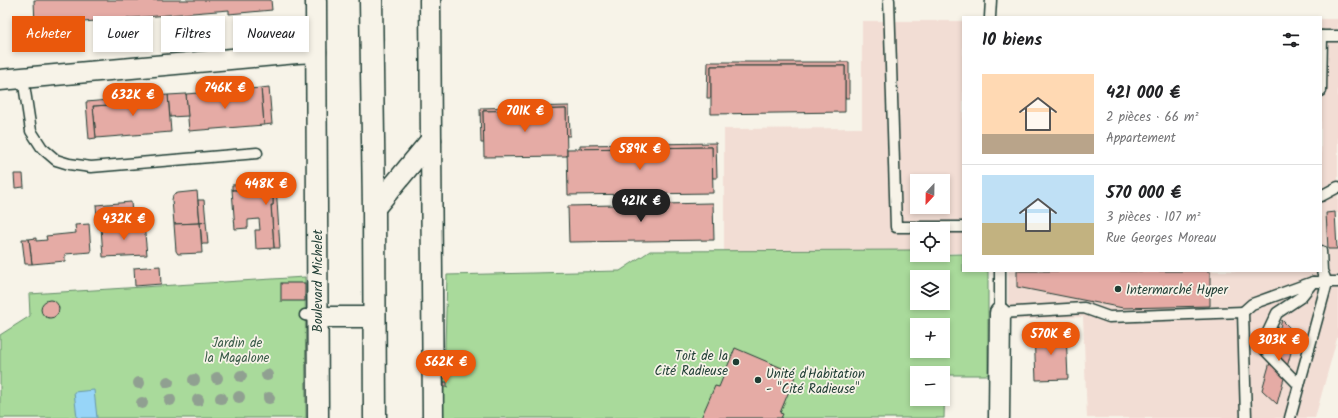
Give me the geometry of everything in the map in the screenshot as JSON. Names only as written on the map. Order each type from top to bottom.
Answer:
[{"type":"main road","points":[[371,0],[375,418]]},
{"type":"street","name":"Boulevard Michelet","points":[[316,0],[311,316],[318,418]]},
{"type":"street","points":[[430,0],[433,418]]},
{"type":"street","points":[[0,80],[316,52]]},
{"type":"street","points":[[374,209],[431,140]]},
{"type":"street","points":[[999,418],[1000,313]]},
{"type":"street","points":[[311,316],[374,317]]},
{"type":"lane","points":[[889,0],[896,227],[962,227]]},
{"type":"lane","points":[[990,16],[991,0]]},
{"type":"lane","points":[[1322,36],[1338,36]]},
{"type":"lane","points":[[23,78],[30,131],[42,148],[56,160],[69,164],[91,167],[257,153]]},
{"type":"lane","points":[[1322,195],[1338,187]]},
{"type":"lane","points":[[1290,418],[1327,283],[1322,271]]},
{"type":"lane","points":[[1000,272],[1000,313],[1084,308],[1110,317],[1243,312],[1252,304],[1313,282],[1338,282]]},
{"type":"lane","points":[[1299,385],[1264,349],[1268,332],[1277,313],[1301,297],[1313,282]]},
{"type":"lane","points":[[1243,312],[1246,418]]},
{"type":"shaded area","points":[[1322,19],[1338,19],[1338,213],[1326,213],[1328,249],[1338,249],[1338,335],[1315,418],[1087,418],[1083,317],[1008,320],[1008,272],[1322,272]]},
{"type":"shaded area","points":[[862,21],[962,21],[962,253],[950,253],[950,222],[910,222],[910,250],[724,252],[724,129],[862,128]]},
{"type":"green space","points":[[910,250],[910,262],[950,262],[950,254],[962,254],[962,272],[988,272],[988,375],[950,375],[950,366],[910,366],[910,406],[944,406],[944,418],[443,418],[447,275],[620,271],[650,251]]},
{"type":"green space","name":"Jardin de la Magalone","points":[[305,277],[306,418],[0,418],[0,335],[30,316],[29,294]]},
{"type":"water","points":[[94,390],[97,418],[77,418],[74,392]]},
{"type":"building","points":[[34,0],[271,0],[272,10],[229,14],[229,10],[153,16],[93,16],[93,21],[85,22],[85,16],[35,16]]},
{"type":"building","points":[[708,62],[849,62],[849,98],[845,98],[845,66],[711,66],[711,98],[707,98]]},
{"type":"building","points":[[711,66],[845,66],[845,112],[711,114]]},
{"type":"building","points":[[269,87],[272,124],[264,125],[261,88]]},
{"type":"building","points":[[261,88],[264,125],[189,131],[186,94]]},
{"type":"building","points":[[186,94],[188,116],[170,117],[168,95]]},
{"type":"building","points":[[168,95],[171,132],[96,138],[93,106],[109,105],[109,100]]},
{"type":"building","points":[[109,100],[109,105],[93,106],[96,138],[89,139],[86,102]]},
{"type":"building","points":[[569,106],[570,136],[566,136],[566,109],[483,111],[484,143],[481,143],[480,108]]},
{"type":"building","points":[[566,109],[567,156],[484,157],[483,111]]},
{"type":"building","points":[[716,143],[717,178],[712,178],[712,147],[580,149],[580,145]]},
{"type":"building","points":[[712,147],[713,193],[568,195],[567,149]]},
{"type":"building","points":[[14,174],[23,174],[24,187],[15,188]]},
{"type":"building","points":[[247,184],[247,188],[276,185],[280,248],[274,248],[271,205],[273,205],[273,193],[248,194],[247,190],[232,190],[232,185]]},
{"type":"building","points":[[232,190],[247,190],[248,194],[273,193],[273,205],[271,205],[274,248],[256,249],[255,230],[260,230],[259,219],[248,220],[248,228],[235,229]]},
{"type":"building","points":[[197,191],[200,223],[174,224],[173,195]]},
{"type":"building","points":[[198,200],[204,200],[206,222],[200,223]]},
{"type":"building","points":[[131,202],[133,225],[122,226],[120,215],[97,217],[96,205]]},
{"type":"building","points":[[713,203],[714,240],[569,242],[568,206]]},
{"type":"building","points":[[1335,212],[1337,249],[1328,249],[1326,213]]},
{"type":"building","points":[[206,222],[208,244],[202,244],[200,223]]},
{"type":"building","points":[[200,223],[202,253],[178,254],[176,251],[174,224]]},
{"type":"building","points":[[89,224],[91,252],[65,254],[65,261],[32,264],[29,239],[36,238],[36,241],[47,240],[46,236],[76,233],[75,225]]},
{"type":"building","points":[[144,224],[147,255],[103,257],[101,227]]},
{"type":"building","points":[[22,239],[29,239],[32,264],[25,264]]},
{"type":"building","points":[[160,266],[161,284],[135,286],[134,268]]},
{"type":"building","name":"Intermarché Hyper","points":[[1017,272],[1210,272],[1210,306],[1123,308],[1017,287]]},
{"type":"building","points":[[281,283],[305,283],[305,301],[281,301]]},
{"type":"building","points":[[46,300],[54,300],[59,305],[57,316],[54,318],[46,318],[41,313],[41,305]]},
{"type":"building","points":[[1282,320],[1296,334],[1277,404],[1262,390]]},
{"type":"building","points":[[1066,332],[1068,379],[1036,380],[1034,333]]},
{"type":"building","name":"Unité d'Habitation - \"Cité Radieuse\"","points":[[735,348],[796,374],[780,413],[783,414],[781,418],[701,418],[715,386],[719,387]]},
{"type":"building","points":[[444,382],[447,382],[447,387],[444,387]]},
{"type":"place","name":"Intermarché Hyper","points":[[1118,289]]},
{"type":"place","name":"Toit de la Cité Radieuse","points":[[736,362]]},
{"type":"place","name":"Unité d'Habitation - \"Cité Radieuse\"","points":[[758,380]]}]
